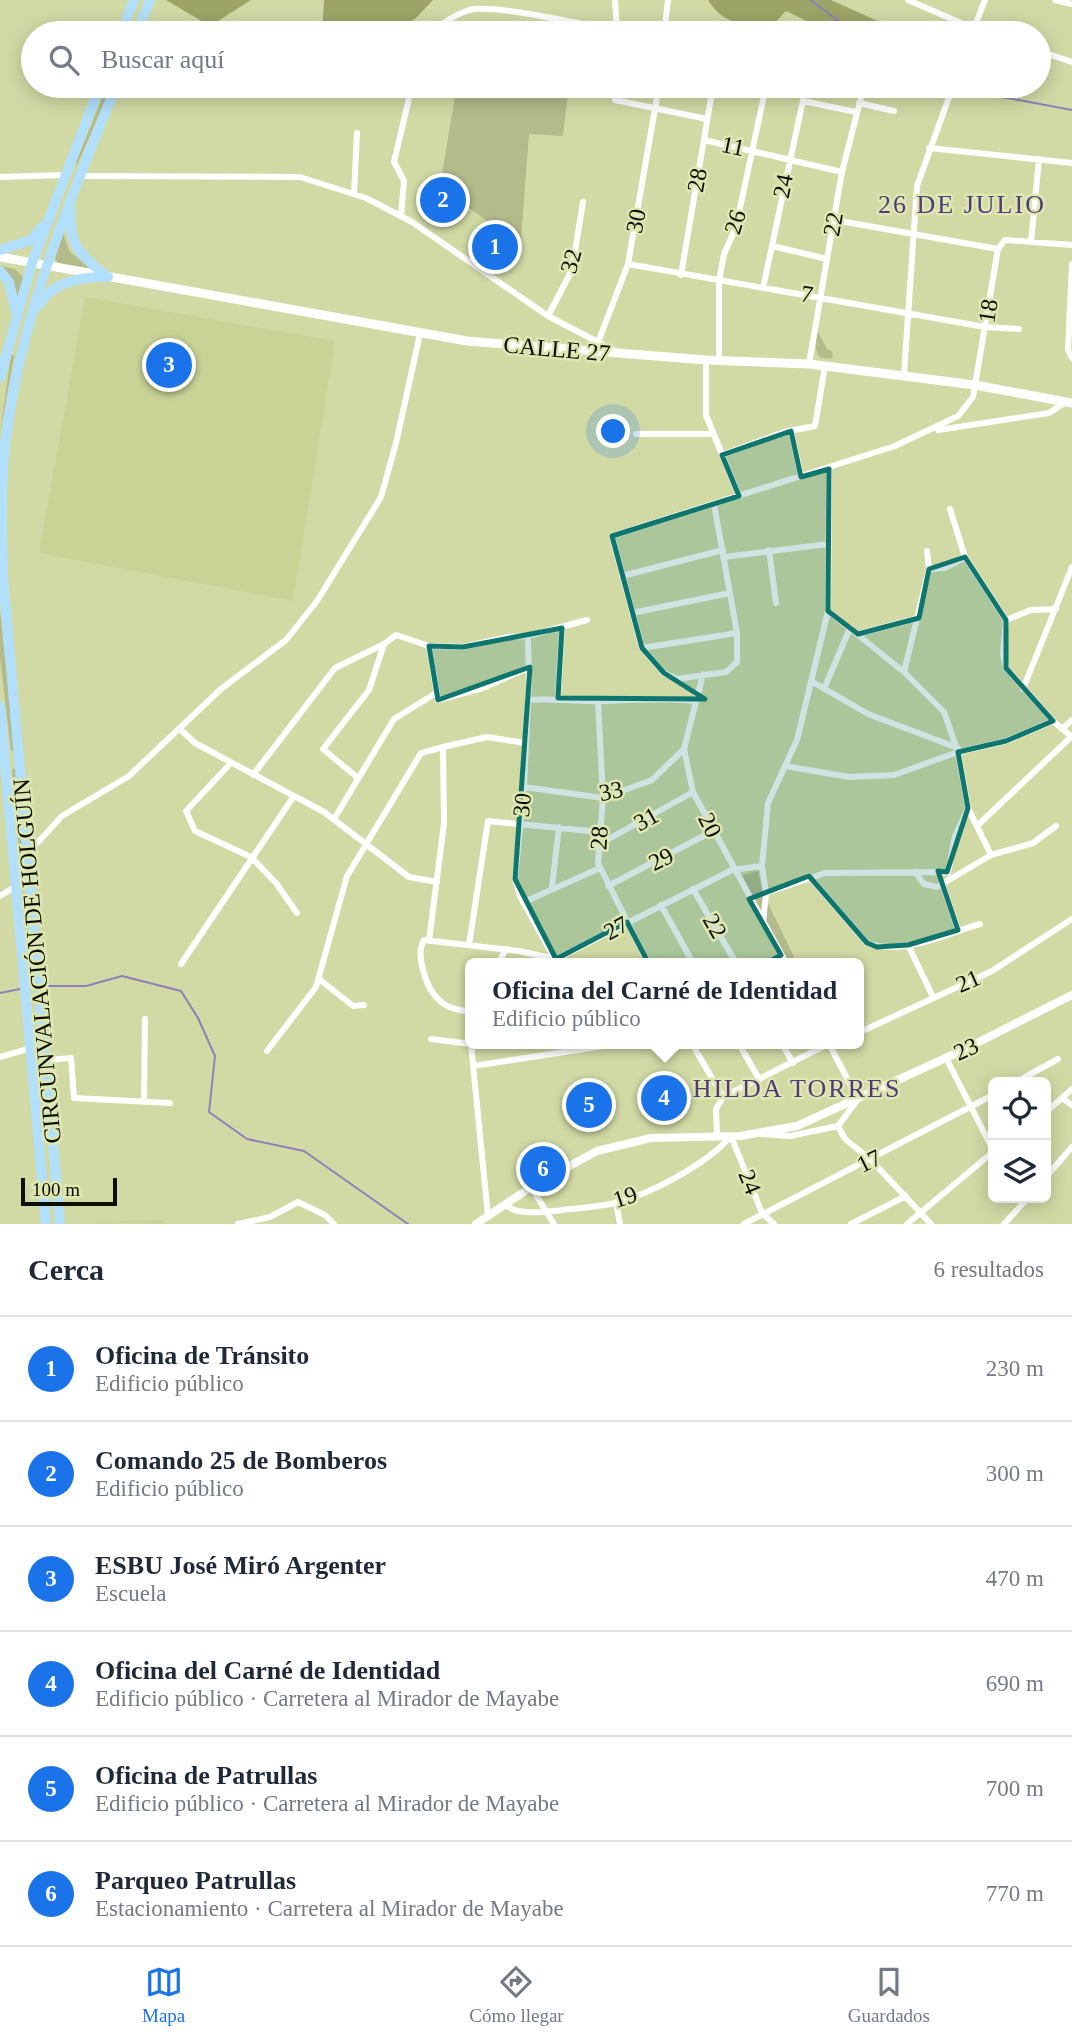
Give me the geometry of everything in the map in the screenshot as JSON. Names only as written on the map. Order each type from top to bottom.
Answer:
[{"type":"highway","points":[[126,21],[134,0]]},
{"type":"highway","points":[[142,21],[150,0]]},
{"type":"highway","points":[[0,378],[32,262],[95,98]]},
{"type":"highway","name":"CIRCUNVALACIÓN DE HOLGUÍN","points":[[60,1224],[3,577],[1,493],[6,435],[45,265],[111,98]]},
{"type":"highway","points":[[71,200],[73,243],[78,253],[108,277]]},
{"type":"highway","points":[[0,250],[31,240],[49,216]]},
{"type":"highway","points":[[0,271],[9,282],[15,316]]},
{"type":"highway","points":[[32,314],[45,295],[57,286],[85,277],[108,277]]},
{"type":"highway","name":"CIRCUNVALACIÓN DE HOLGUÍN","points":[[0,706],[46,1224]]},
{"type":"main road","name":"CALLE 27","points":[[0,257],[467,341],[596,347],[624,354],[706,360],[809,364],[904,374],[1069,402]]},
{"type":"street","points":[[615,0],[616,21]]},
{"type":"street","points":[[665,21],[668,0]]},
{"type":"street","points":[[908,0],[951,21]]},
{"type":"street","points":[[977,21],[985,0]]},
{"type":"street","points":[[1059,0],[1072,4]]},
{"type":"street","points":[[447,21],[470,9],[496,4],[569,21]]},
{"type":"street","points":[[1051,55],[1072,62]]},
{"type":"street","points":[[401,216],[404,181],[394,162],[409,98]]},
{"type":"street","name":"30","points":[[596,347],[628,264],[658,98]]},
{"type":"street","name":"28","points":[[681,275],[711,98]]},
{"type":"street","name":"26","points":[[719,360],[719,282],[724,254],[736,227],[763,98]]},
{"type":"street","name":"24","points":[[763,288],[804,98]]},
{"type":"street","name":"22","points":[[809,364],[842,172],[860,98]]},
{"type":"street","points":[[904,374],[917,186],[949,98]]},
{"type":"street","name":"11","points":[[615,100],[708,119]]},
{"type":"street","points":[[803,101],[856,113]]},
{"type":"street","points":[[859,103],[894,111]]},
{"type":"street","points":[[354,194],[356,132]]},
{"type":"street","name":"11","points":[[704,140],[842,172]]},
{"type":"street","points":[[929,148],[1072,163]]},
{"type":"street","points":[[1031,242],[1039,159]]},
{"type":"street","points":[[0,177],[64,176]]},
{"type":"street","points":[[79,176],[300,177],[354,194],[401,216],[596,347]]},
{"type":"street","name":"32","points":[[548,316],[572,270],[583,202]]},
{"type":"street","points":[[834,220],[998,248],[1005,240],[1072,245]]},
{"type":"street","points":[[772,246],[827,259]]},
{"type":"street","name":"18","points":[[929,432],[962,414],[970,404],[998,248]]},
{"type":"street","name":"7","points":[[628,264],[719,282],[908,311],[985,327],[1019,329]]},
{"type":"street","points":[[1072,264],[1072,358]]},
{"type":"street","points":[[28,853],[62,816],[129,776],[221,689],[286,640],[317,601],[361,534],[381,497],[420,334]]},
{"type":"street","points":[[706,360],[706,415],[739,496]]},
{"type":"street","points":[[722,454],[791,431],[815,426],[818,421],[825,366]]},
{"type":"street","points":[[714,504],[740,650],[732,668],[677,679],[670,677],[642,648],[612,536],[739,496],[829,469],[929,432],[1049,413],[1069,402]]},
{"type":"street","points":[[791,431],[801,477]]},
{"type":"street","points":[[636,434],[712,434]]},
{"type":"street","points":[[763,923],[766,893],[762,866],[768,803],[797,740],[828,611],[829,469]]},
{"type":"street","points":[[950,509],[965,557],[1006,620],[1003,661],[1023,689],[1072,737],[978,825]]},
{"type":"street","points":[[622,576],[723,554],[828,544]]},
{"type":"street","points":[[769,550],[776,603]]},
{"type":"street","points":[[904,672],[929,569],[927,551]]},
{"type":"street","points":[[929,569],[945,568],[965,557]]},
{"type":"street","points":[[1023,689],[1072,567]]},
{"type":"street","points":[[632,613],[730,593]]},
{"type":"street","points":[[1006,620],[1031,610],[1056,609]]},
{"type":"street","points":[[828,611],[904,672],[944,712],[960,750],[968,808],[991,855]]},
{"type":"street","points":[[858,634],[919,618]]},
{"type":"street","points":[[253,775],[335,668],[384,644],[396,635],[429,646],[463,648],[528,636],[587,620]]},
{"type":"street","points":[[558,698],[562,628]]},
{"type":"street","points":[[824,689],[849,628]]},
{"type":"street","points":[[642,648],[737,633]]},
{"type":"street","name":"30","points":[[528,636],[530,667],[524,787],[515,880],[554,958]]},
{"type":"street","points":[[358,778],[323,750],[369,690],[384,644]]},
{"type":"street","points":[[429,646],[439,701],[483,688],[530,667]]},
{"type":"street","name":"20","points":[[703,674],[684,749],[693,792],[783,958]]},
{"type":"street","points":[[811,681],[868,714],[960,750]]},
{"type":"street","points":[[334,820],[394,719],[436,693]]},
{"type":"street","points":[[528,701],[558,698],[598,701],[694,701]]},
{"type":"street","name":"28","points":[[598,701],[603,798],[598,845],[600,868],[645,958]]},
{"type":"street","points":[[1062,729],[1072,720]]},
{"type":"street","points":[[785,766],[849,777],[907,771],[960,750],[1006,741],[1053,721]]},
{"type":"street","points":[[180,729],[195,743],[230,764],[294,796],[334,820],[412,879],[437,882]]},
{"type":"street","points":[[267,1051],[318,979],[338,897],[364,844],[421,753],[487,737],[525,743]]},
{"type":"street","points":[[443,747],[444,823],[427,940],[420,956],[431,991],[443,1004],[465,1011]]},
{"type":"street","name":"33","points":[[524,787],[603,798],[652,780],[684,749]]},
{"type":"street","points":[[230,764],[186,811],[195,831],[251,857],[276,883],[297,913]]},
{"type":"street","name":"31","points":[[598,845],[693,792]]},
{"type":"street","points":[[181,964],[294,796]]},
{"type":"street","points":[[915,872],[929,887],[942,883],[948,875],[955,836],[968,808]]},
{"type":"street","name":"31","points":[[469,945],[486,825],[492,819],[599,832]]},
{"type":"street","points":[[766,893],[809,876],[915,872],[948,875],[991,855],[1033,843],[1056,826]]},
{"type":"street","points":[[552,887],[559,827]]},
{"type":"street","name":"29","points":[[608,886],[713,831]]},
{"type":"street","name":"27","points":[[561,958],[693,888],[733,870],[762,866]]},
{"type":"street","points":[[524,902],[552,887],[565,886],[600,868]]},
{"type":"street","points":[[809,876],[867,943],[889,949],[980,924]]},
{"type":"street","points":[[942,883],[958,930]]},
{"type":"street","points":[[0,896],[17,886]]},
{"type":"street","name":"22","points":[[693,888],[733,958]]},
{"type":"street","points":[[662,905],[690,958]]},
{"type":"street","name":"21","points":[[864,1030],[992,971],[1072,919]]},
{"type":"street","points":[[427,940],[506,949],[544,958]]},
{"type":"street","points":[[908,945],[933,997]]},
{"type":"street","points":[[501,958],[506,949]]},
{"type":"street","points":[[775,958],[781,955]]},
{"type":"street","points":[[318,979],[353,1006],[364,1006]]},
{"type":"street","name":"23","points":[[476,1224],[531,1187],[597,1151],[651,1138],[756,1134],[797,1126],[946,1058],[1072,995]]},
{"type":"street","points":[[144,1102],[145,1019]]},
{"type":"street","points":[[431,1039],[465,1043]]},
{"type":"street","points":[[0,1057],[31,1048]]},
{"type":"street","points":[[471,1049],[488,1216]]},
{"type":"street","points":[[473,1066],[572,1049]]},
{"type":"street","points":[[695,1049],[723,1097]]},
{"type":"street","points":[[742,1049],[759,1079]]},
{"type":"street","points":[[785,1049],[793,1063]]},
{"type":"street","points":[[717,1135],[716,1109],[723,1097],[821,1049]]},
{"type":"street","points":[[833,1049],[858,1099]]},
{"type":"street","points":[[46,1060],[71,1058],[74,1098],[170,1103]]},
{"type":"street","points":[[946,1058],[988,1141]]},
{"type":"street","points":[[1025,1077],[1058,1059]]},
{"type":"street","points":[[1051,1108],[1072,1089]]},
{"type":"street","name":"17","points":[[744,1224],[988,1098]]},
{"type":"street","name":"23","points":[[756,1134],[790,1136],[838,1126],[858,1099]]},
{"type":"street","points":[[1063,1099],[1072,1105]]},
{"type":"street","points":[[838,1126],[845,1139],[872,1160],[922,1211],[931,1224]]},
{"type":"street","name":"24","points":[[731,1136],[762,1213],[774,1224]]},
{"type":"street","name":"19","points":[[505,1205],[512,1210],[546,1212],[616,1202],[666,1182],[718,1151],[731,1136]]},
{"type":"street","points":[[1051,1171],[1072,1147]]},
{"type":"street","points":[[908,1224],[988,1155]]},
{"type":"street","points":[[531,1187],[554,1224]]},
{"type":"street","points":[[851,1224],[906,1196]]},
{"type":"street","points":[[238,1224],[270,1217],[298,1202],[325,1215],[334,1224]]},
{"type":"street","points":[[616,1202],[620,1224]]},
{"type":"street","points":[[1004,1224],[1023,1203]]},
{"type":"highlighted area","points":[[791,431],[801,477],[829,469],[828,611],[858,634],[919,618],[929,569],[965,557],[1006,620],[1006,668],[1053,721],[1006,741],[958,752],[968,808],[947,872],[938,871],[958,930],[908,945],[877,947],[867,943],[809,876],[749,899],[781,955],[675,1014],[627,922],[556,959],[515,879],[530,667],[438,700],[429,646],[463,647],[562,628],[558,698],[705,699],[664,673],[642,648],[612,536],[739,496],[722,455]]},
{"type":"shaded area","points":[[166,0],[251,0],[218,21],[202,21]]},
{"type":"shaded area","points":[[324,0],[433,0],[411,21],[323,21]]},
{"type":"shaded area","points":[[708,0],[831,0],[878,21],[807,21],[786,11],[777,21],[732,21],[714,8]]},
{"type":"shaded area","points":[[102,98],[107,98],[77,165]]},
{"type":"shaded area","points":[[455,98],[567,98],[563,136],[529,134],[521,239],[516,243],[440,186]]},
{"type":"shaded area","points":[[62,229],[69,251],[92,270],[59,264],[55,259]]},
{"type":"shaded area","points":[[0,266],[15,269],[24,278],[17,307]]},
{"type":"shaded area","points":[[85,297],[335,341],[293,601],[39,553]]},
{"type":"shaded area","points":[[817,330],[827,349],[832,351],[833,357],[830,359],[819,357],[816,349]]},
{"type":"shaded area","points":[[11,355],[14,356],[0,434]]},
{"type":"shaded area","points":[[0,611],[15,751],[11,751],[0,657]]},
{"type":"shaded area","points":[[15,768],[24,855],[23,896],[12,769]]},
{"type":"shaded area","points":[[758,871],[763,893],[795,958],[785,958],[740,876]]},
{"type":"shaded area","points":[[165,1220],[165,1224],[88,1222]]},
{"type":"waterway","points":[[811,0],[838,21]]},
{"type":"waterway","points":[[1008,98],[1072,110]]},
{"type":"waterway","points":[[43,986],[86,986],[122,976],[181,991],[198,1018],[215,1056],[209,1112],[247,1139],[304,1151],[408,1224]]},
{"type":"waterway","points":[[0,993],[20,989]]},
{"type":"place","name":"Comando 25 de Bomberos","points":[[443,200]]},
{"type":"place","name":"Oficina de Tránsito","points":[[495,247]]},
{"type":"place","name":"ESBU José Miró Argenter","points":[[169,365]]},
{"type":"place","name":"Oficina del Carné de Identidad","points":[[664,1098]]},
{"type":"place","name":"Oficina de Patrullas","points":[[589,1105]]},
{"type":"place","name":"Parqueo Patrullas","points":[[543,1169]]},
{"type":"district","name":"26 DE JULIO","points":[[962,204]]},
{"type":"district","name":"HILDA TORRES","points":[[797,1088]]}]
